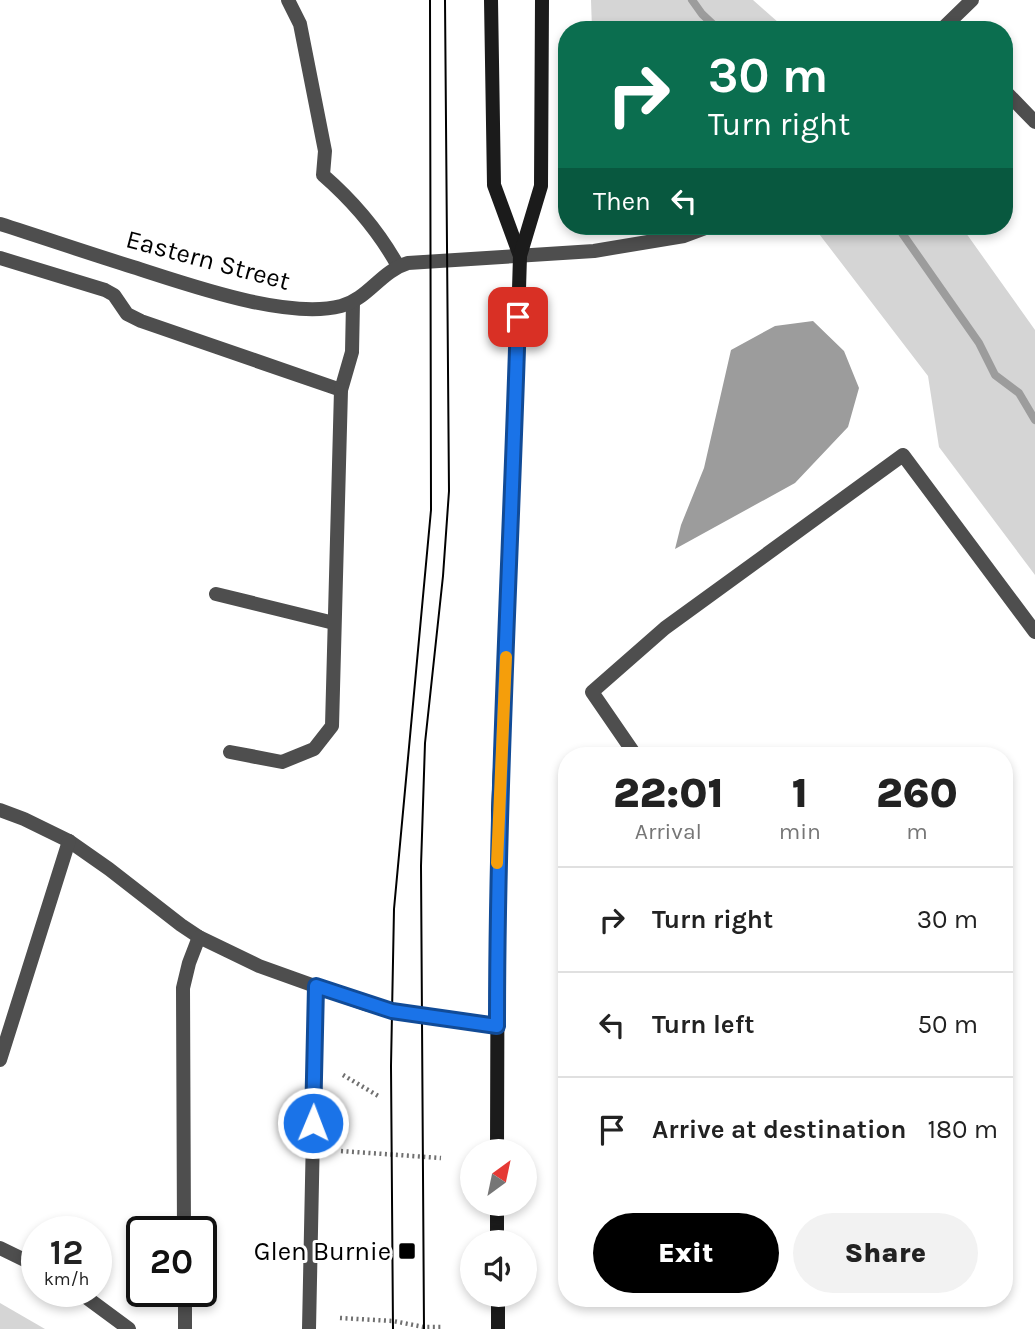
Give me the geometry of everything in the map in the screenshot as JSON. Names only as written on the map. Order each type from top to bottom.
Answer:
[{"type":"main road","points":[[491,0],[494,185],[520,256]]},
{"type":"main road","points":[[497,1139],[498,811],[513,489],[520,256],[541,186],[542,0]]},
{"type":"main road","points":[[498,1307],[498,1329]]},
{"type":"street","points":[[288,0],[300,24],[325,151],[323,175],[362,211],[381,236],[398,266],[408,263],[594,251],[687,235]]},
{"type":"street","points":[[952,21],[972,0]]},
{"type":"street","points":[[1013,99],[1035,122]]},
{"type":"street","name":"Eastern Street","points":[[0,224],[205,290],[243,299],[312,309],[354,302],[398,266]]},
{"type":"street","points":[[0,258],[105,290],[114,295],[127,314],[141,321],[341,390]]},
{"type":"street","points":[[230,752],[282,762],[314,749],[332,726],[341,390],[352,352],[354,302]]},
{"type":"street","points":[[630,747],[593,692],[665,628],[904,455],[1035,632]]},
{"type":"street","points":[[216,594],[334,622]]},
{"type":"street","points":[[622,747],[624,737]]},
{"type":"street","points":[[0,810],[48,829],[69,841],[199,937],[259,966],[392,1011],[497,1026]]},
{"type":"street","points":[[0,1059],[69,841]]},
{"type":"street","points":[[184,1216],[183,988],[199,937]]},
{"type":"street","points":[[309,1329],[316,986]]},
{"type":"street","points":[[0,1248],[21,1258]]},
{"type":"street","points":[[99,1307],[129,1329]]},
{"type":"street","points":[[185,1307],[185,1329]]},
{"type":"path","points":[[343,1075],[380,1097]]},
{"type":"path","points":[[341,1151],[441,1158]]},
{"type":"path","points":[[340,1318],[443,1327]]},
{"type":"shaded area","points":[[591,0],[753,0],[777,21],[592,21]]},
{"type":"shaded area","points":[[820,235],[967,235],[1035,330],[1035,575],[939,447],[928,376]]},
{"type":"shaded area","points":[[813,321],[844,351],[859,388],[848,427],[795,483],[675,549],[681,525],[704,468],[731,350],[775,326]]},
{"type":"shaded area","points":[[0,1303],[45,1329],[0,1329]]},
{"type":"waterway","points":[[692,0],[709,21]]},
{"type":"waterway","points":[[903,235],[979,343],[995,375],[1019,393],[1035,420]]},
{"type":"tram line","points":[[393,1329],[391,1066],[394,909],[431,510],[430,0]]},
{"type":"tram line","points":[[424,1329],[421,866],[425,743],[449,491],[445,0]]},
{"type":"slow traffic","points":[[497,863],[506,657]]},
{"type":"place","name":"Glen Burnie","points":[[407,1251]]},
{"type":"route","points":[[313,1123],[316,986],[392,1011],[497,1026],[498,811],[518,317]]}]
